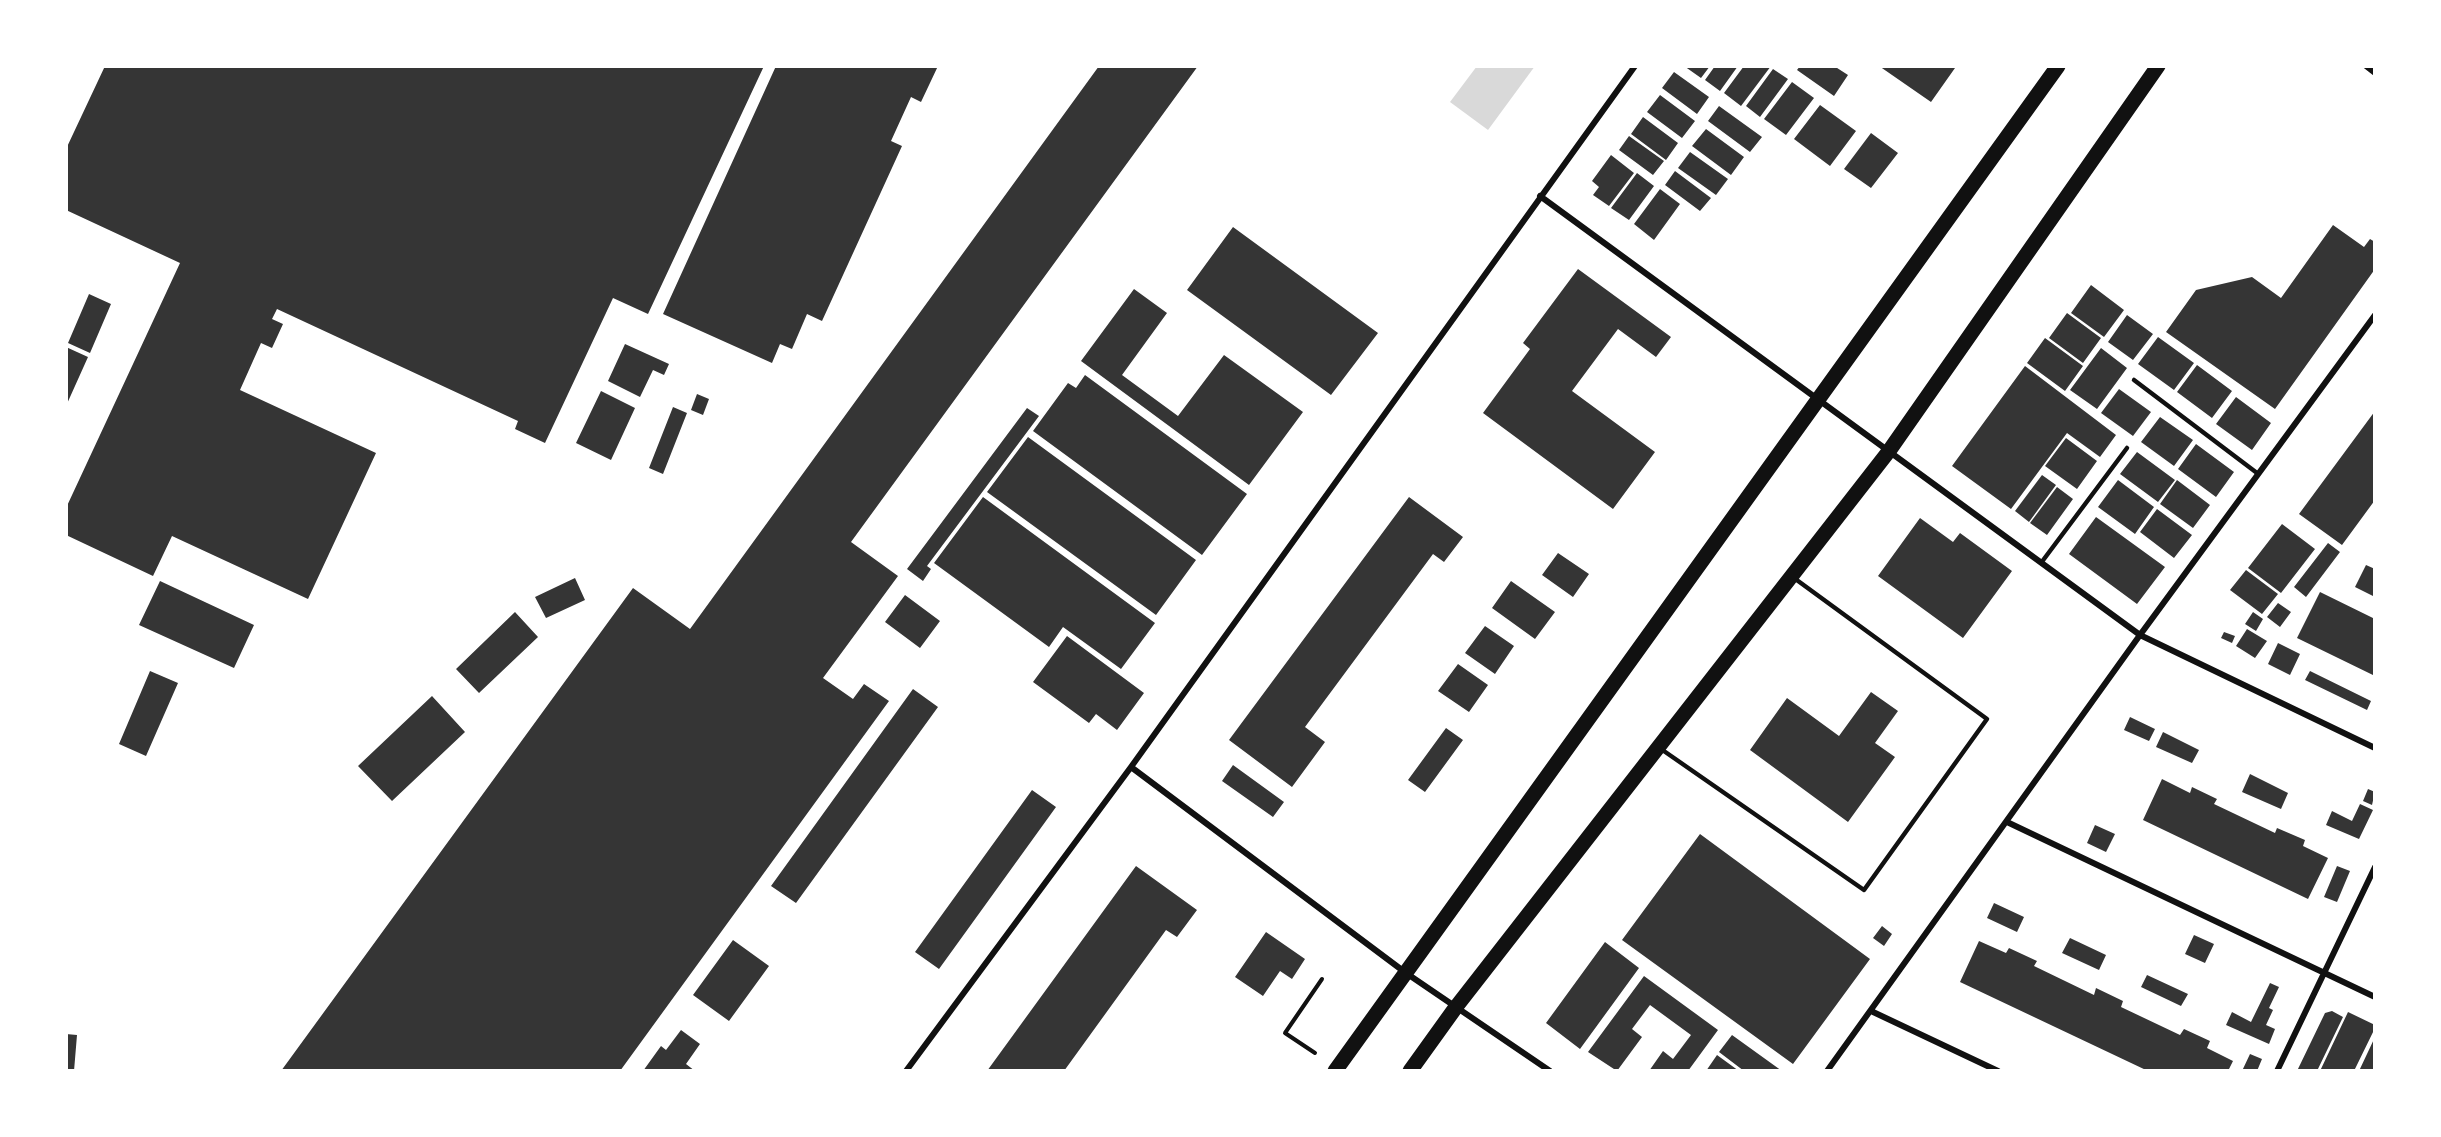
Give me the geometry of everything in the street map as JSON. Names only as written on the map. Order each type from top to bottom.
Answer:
[{"type":"main road","points":[[1335,1071],[2058,66]]},
{"type":"main road","points":[[1410,1071],[1456,1007],[1888,451],[2158,66]]},
{"type":"street","points":[[906,1071],[1131,767],[1635,66]]},
{"type":"street","points":[[2366,66],[2375,73]]},
{"type":"street","points":[[1540,196],[2140,635],[2375,748]]},
{"type":"street","points":[[1827,1071],[2257,473],[2375,315]]},
{"type":"street","points":[[1131,767],[1406,973],[1550,1071]]},
{"type":"street","points":[[2007,822],[2375,997]]},
{"type":"street","points":[[2277,1071],[2375,867]]},
{"type":"street","points":[[1871,1011],[1998,1071]]},
{"type":"lane","points":[[2134,380],[2257,473]]},
{"type":"lane","points":[[2041,563],[2127,448]]},
{"type":"lane","points":[[1658,748],[1864,890],[1988,719],[1791,576]]},
{"type":"path","points":[[1285,1033],[1322,979]]},
{"type":"shaded area","points":[[1477,66],[1535,66],[1488,130],[1450,102]]},
{"type":"building","points":[[105,66],[764,66],[648,314],[613,298],[545,443],[515,429],[518,421],[277,309],[272,319],[283,324],[272,348],[261,343],[240,390],[376,453],[308,599],[172,536],[153,576],[66,535],[66,508],[180,263],[66,210],[66,149]]},
{"type":"building","points":[[776,66],[938,66],[921,102],[911,97],[891,141],[902,146],[822,321],[807,314],[792,349],[780,344],[772,363],[663,314]]},
{"type":"building","points":[[1099,66],[1198,66],[851,542],[898,576],[823,678],[853,699],[864,684],[889,701],[620,1071],[281,1071],[633,588],[690,629]]},
{"type":"building","points":[[1684,66],[1710,66],[1701,78]]},
{"type":"building","points":[[1715,66],[1738,66],[1720,91],[1705,80]]},
{"type":"building","points":[[1744,66],[1771,66],[1741,106],[1724,93]]},
{"type":"building","points":[[1800,66],[1834,66],[1848,75],[1834,96],[1797,70]]},
{"type":"building","points":[[1879,66],[1952,66],[1955,68],[1931,102]]},
{"type":"building","points":[[1773,69],[1788,79],[1760,117],[1746,106]]},
{"type":"building","points":[[1674,72],[1709,97],[1697,114],[1662,88]]},
{"type":"building","points":[[1792,82],[1814,98],[1786,135],[1764,119]]},
{"type":"building","points":[[1660,95],[1695,121],[1682,138],[1647,112]]},
{"type":"building","points":[[1820,105],[1856,131],[1830,166],[1794,139]]},
{"type":"building","points":[[1719,106],[1762,137],[1750,152],[1708,121]]},
{"type":"building","points":[[1643,117],[1678,143],[1666,160],[1631,134]]},
{"type":"building","points":[[1706,129],[1744,157],[1731,175],[1692,146]]},
{"type":"building","points":[[1871,133],[1898,153],[1871,188],[1844,169]]},
{"type":"building","points":[[1629,136],[1664,161],[1653,175],[1619,150]]},
{"type":"building","points":[[1690,152],[1728,179],[1716,195],[1678,168]]},
{"type":"building","points":[[1611,155],[1634,173],[1609,206],[1593,195],[1599,187],[1592,181]]},
{"type":"building","points":[[1675,171],[1711,198],[1700,211],[1665,185]]},
{"type":"building","points":[[1637,173],[1654,186],[1629,220],[1611,208]]},
{"type":"building","points":[[1660,189],[1680,204],[1654,240],[1634,224]]},
{"type":"building","points":[[2333,225],[2364,247],[2370,239],[2375,242],[2375,269],[2275,409],[2166,332],[2196,290],[2252,277],[2281,298]]},
{"type":"building","points":[[1233,227],[1378,333],[1331,395],[1187,290]]},
{"type":"building","points":[[1578,269],[1671,337],[1656,357],[1618,329],[1572,391],[1655,452],[1613,509],[1483,413],[1530,349],[1523,343]]},
{"type":"building","points":[[2091,285],[2124,310],[2104,337],[2071,313]]},
{"type":"building","points":[[1134,289],[1167,313],[1122,375],[1178,416],[1224,355],[1303,412],[1249,485],[1081,361]]},
{"type":"building","points":[[89,294],[111,304],[90,353],[68,343]]},
{"type":"building","points":[[2067,313],[2101,338],[2083,363],[2049,338]]},
{"type":"building","points":[[2127,315],[2153,334],[2133,360],[2108,342]]},
{"type":"building","points":[[2158,337],[2194,363],[2174,390],[2138,364]]},
{"type":"building","points":[[2045,338],[2083,366],[2065,391],[2027,363]]},
{"type":"building","points":[[625,344],[669,364],[664,375],[653,370],[640,397],[608,381]]},
{"type":"building","points":[[66,347],[88,357],[66,406]]},
{"type":"building","points":[[2101,348],[2127,368],[2097,409],[2070,390]]},
{"type":"building","points":[[2197,365],[2232,391],[2212,418],[2177,392]]},
{"type":"building","points":[[2025,366],[2116,435],[2100,457],[2067,433],[2011,509],[1952,466]]},
{"type":"building","points":[[1085,375],[1247,494],[1202,555],[1033,431],[1068,383],[1076,388]]},
{"type":"building","points":[[2119,389],[2151,412],[2133,436],[2101,413]]},
{"type":"building","points":[[601,391],[635,408],[611,460],[576,443]]},
{"type":"building","points":[[697,394],[709,399],[703,415],[691,410]]},
{"type":"building","points":[[2236,397],[2271,423],[2252,450],[2216,424]]},
{"type":"building","points":[[673,407],[687,413],[663,474],[649,468]]},
{"type":"building","points":[[1027,408],[1039,416],[927,566],[931,569],[923,581],[907,569]]},
{"type":"building","points":[[2375,411],[2375,500],[2342,545],[2299,514]]},
{"type":"building","points":[[2160,417],[2193,440],[2174,466],[2141,442]]},
{"type":"building","points":[[1028,437],[1196,560],[1156,615],[987,492]]},
{"type":"building","points":[[2066,438],[2097,461],[2077,489],[2045,466]]},
{"type":"building","points":[[2196,444],[2234,472],[2216,497],[2178,469]]},
{"type":"building","points":[[2137,452],[2175,480],[2158,502],[2120,474]]},
{"type":"building","points":[[2042,475],[2056,485],[2029,522],[2015,511]]},
{"type":"building","points":[[2118,480],[2154,507],[2135,534],[2098,507]]},
{"type":"building","points":[[2177,480],[2210,505],[2193,528],[2160,504]]},
{"type":"building","points":[[2057,487],[2073,499],[2047,535],[2030,523]]},
{"type":"building","points":[[983,497],[1155,623],[1121,669],[1063,627],[1049,647],[934,563]]},
{"type":"building","points":[[1409,497],[1463,537],[1444,562],[1433,554],[1305,727],[1325,742],[1292,787],[1229,740]]},
{"type":"building","points":[[2157,509],[2192,535],[2174,558],[2140,532]]},
{"type":"building","points":[[2096,517],[2165,567],[2137,604],[2069,554]]},
{"type":"building","points":[[1920,518],[1953,542],[1960,533],[2012,571],[1963,638],[1878,576]]},
{"type":"building","points":[[2282,524],[2315,549],[2281,593],[2248,568]]},
{"type":"building","points":[[2328,543],[2340,552],[2306,597],[2294,587]]},
{"type":"building","points":[[1558,553],[1589,574],[1573,597],[1542,575]]},
{"type":"building","points":[[2366,565],[2375,569],[2375,597],[2355,587]]},
{"type":"building","points":[[2246,570],[2278,594],[2262,614],[2230,590]]},
{"type":"building","points":[[575,578],[585,600],[546,618],[535,597]]},
{"type":"building","points":[[160,581],[254,625],[234,668],[139,625]]},
{"type":"building","points":[[1511,581],[1555,612],[1535,639],[1492,608]]},
{"type":"building","points":[[2320,592],[2375,619],[2375,676],[2297,638]]},
{"type":"building","points":[[905,595],[940,621],[920,648],[885,622]]},
{"type":"building","points":[[2278,603],[2291,612],[2280,627],[2267,617]]},
{"type":"building","points":[[515,612],[538,637],[479,693],[456,669]]},
{"type":"building","points":[[2253,612],[2263,619],[2256,631],[2245,624]]},
{"type":"building","points":[[1485,626],[1514,646],[1495,674],[1465,653]]},
{"type":"building","points":[[2247,629],[2267,641],[2255,658],[2236,646]]},
{"type":"building","points":[[2224,632],[2235,636],[2232,643],[2221,638]]},
{"type":"building","points":[[1067,636],[1144,693],[1117,730],[1096,714],[1089,723],[1033,682]]},
{"type":"building","points":[[2278,643],[2300,654],[2290,675],[2268,664]]},
{"type":"building","points":[[1458,664],[1488,685],[1469,712],[1438,691]]},
{"type":"building","points":[[150,671],[178,683],[146,756],[119,744]]},
{"type":"building","points":[[2310,671],[2371,701],[2367,710],[2305,680]]},
{"type":"building","points":[[913,689],[938,707],[796,903],[771,886]]},
{"type":"building","points":[[1871,692],[1898,711],[1875,743],[1895,757],[1848,822],[1750,750],[1787,698],[1839,736]]},
{"type":"building","points":[[432,696],[465,732],[392,801],[358,766]]},
{"type":"building","points":[[2130,717],[2155,729],[2149,741],[2124,730]]},
{"type":"building","points":[[1446,728],[1463,740],[1425,792],[1408,780]]},
{"type":"building","points":[[2163,732],[2199,750],[2192,763],[2156,747]]},
{"type":"building","points":[[1233,765],[1284,802],[1273,817],[1222,781]]},
{"type":"building","points":[[2250,774],[2288,793],[2281,809],[2242,792]]},
{"type":"building","points":[[2162,779],[2190,793],[2192,787],[2217,799],[2214,804],[2275,833],[2277,828],[2305,840],[2303,846],[2328,858],[2308,899],[2143,820]]},
{"type":"building","points":[[2368,789],[2375,792],[2372,805],[2363,801]]},
{"type":"building","points":[[1032,790],[1056,807],[939,969],[915,952]]},
{"type":"building","points":[[2360,804],[2373,810],[2359,839],[2326,825],[2332,811],[2352,821]]},
{"type":"building","points":[[2095,825],[2115,834],[2106,852],[2087,843]]},
{"type":"building","points":[[1700,834],[1870,959],[1793,1064],[1622,940]]},
{"type":"building","points":[[1136,866],[1197,910],[1177,937],[1166,930],[1064,1071],[987,1071]]},
{"type":"building","points":[[2337,866],[2350,871],[2337,902],[2324,897]]},
{"type":"building","points":[[1994,903],[2024,917],[2017,932],[1987,918]]},
{"type":"building","points":[[1882,926],[1892,934],[1884,946],[1873,938]]},
{"type":"building","points":[[1266,932],[1305,959],[1292,979],[1280,971],[1263,996],[1235,977]]},
{"type":"building","points":[[2194,935],[2214,944],[2205,963],[2185,954]]},
{"type":"building","points":[[2070,938],[2106,955],[2099,970],[2062,953]]},
{"type":"building","points":[[733,940],[769,966],[729,1021],[693,995]]},
{"type":"building","points":[[1979,941],[2006,953],[2009,948],[2037,961],[2034,966],[2094,995],[2096,988],[2123,1001],[2121,1007],[2180,1035],[2184,1029],[2210,1041],[2207,1048],[2233,1061],[2228,1071],[2148,1071],[1960,982]]},
{"type":"building","points":[[1605,942],[1639,968],[1580,1049],[1546,1023]]},
{"type":"building","points":[[2147,975],[2188,994],[2181,1006],[2141,987]]},
{"type":"building","points":[[1644,976],[1718,1030],[1688,1071],[1649,1071],[1663,1051],[1673,1059],[1691,1035],[1650,1005],[1632,1029],[1642,1037],[1617,1071],[1588,1052]]},
{"type":"building","points":[[2270,983],[2279,987],[2269,1008],[2273,1010],[2266,1025],[2275,1029],[2269,1044],[2226,1025],[2232,1012],[2251,1022]]},
{"type":"building","points":[[2332,1011],[2343,1017],[2317,1071],[2297,1071],[2325,1013]]},
{"type":"building","points":[[2348,1012],[2375,1025],[2375,1028],[2354,1071],[2320,1071]]},
{"type":"building","points":[[681,1030],[700,1044],[686,1064],[695,1071],[643,1071],[661,1046],[666,1050]]},
{"type":"building","points":[[66,1034],[77,1035],[74,1071],[66,1071]]},
{"type":"building","points":[[1732,1035],[1782,1071],[1744,1071],[1719,1052]]},
{"type":"building","points":[[2375,1037],[2375,1071],[2359,1071]]},
{"type":"building","points":[[2250,1054],[2262,1059],[2257,1071],[2242,1071]]},
{"type":"building","points":[[1717,1055],[1739,1071],[1706,1071]]}]
